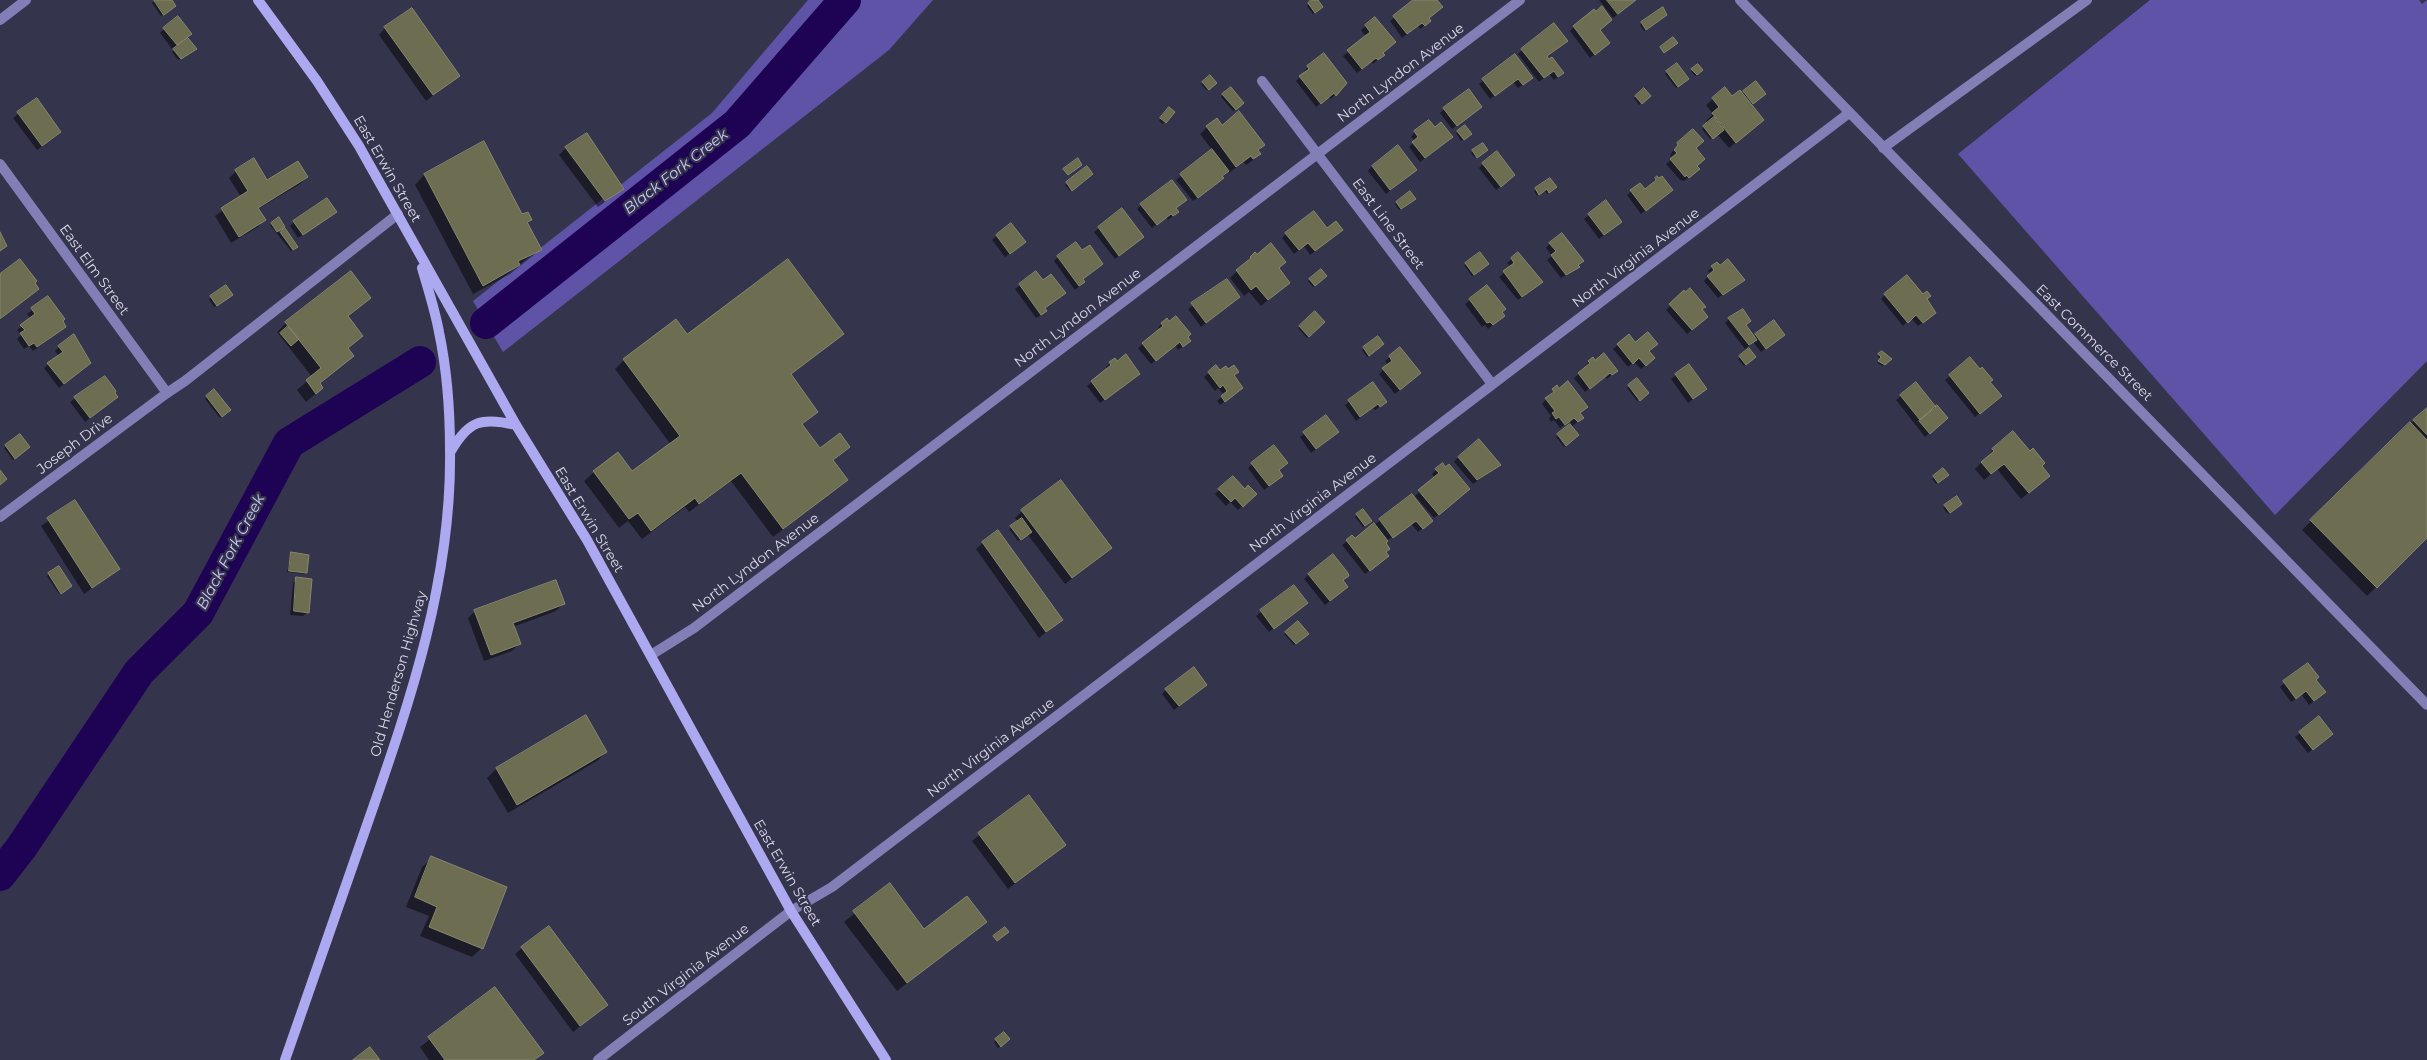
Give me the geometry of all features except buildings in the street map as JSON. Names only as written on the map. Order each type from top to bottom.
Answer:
[{"type":"main road","name":"East Erwin Street","points":[[258,0],[317,81],[359,146],[516,425],[587,540],[792,911],[886,1060]]},
{"type":"main road","name":"Old Henderson Highway","points":[[286,1060],[394,748],[424,645],[442,560],[450,452],[448,402],[439,331],[418,252]]},
{"type":"main road","points":[[450,452],[465,429],[475,423],[498,420],[516,425]]},
{"type":"street","points":[[0,20],[26,0]]},
{"type":"street","name":"North Lyndon Avenue","points":[[650,655],[694,628],[1520,0]]},
{"type":"street","name":"East Commerce Street","points":[[1740,0],[2427,705]]},
{"type":"street","points":[[1883,148],[2087,0]]},
{"type":"street","name":"East Line Street","points":[[1262,80],[1492,384]]},
{"type":"street","name":"North Virginia Avenue","points":[[792,911],[832,887],[1849,113]]},
{"type":"street","name":"East Elm Street","points":[[0,164],[167,393]]},
{"type":"street","name":"Joseph Drive","points":[[0,516],[185,381],[398,214]]},
{"type":"street","name":"South Virginia Avenue","points":[[598,1060],[792,911]]},
{"type":"shaded area","points":[[808,0],[933,0],[889,50],[503,352],[473,301],[712,113]]},
{"type":"shaded area","points":[[2150,0],[2419,0],[2422,4],[2427,0],[2427,361],[2275,515],[1958,154]]},
{"type":"waterway","name":"Black Fork Creek","points":[[486,323],[737,124],[845,0]]},
{"type":"waterway","name":"Black Fork Creek","points":[[0,875],[21,848],[139,672],[198,613],[289,443],[420,362]]}]
